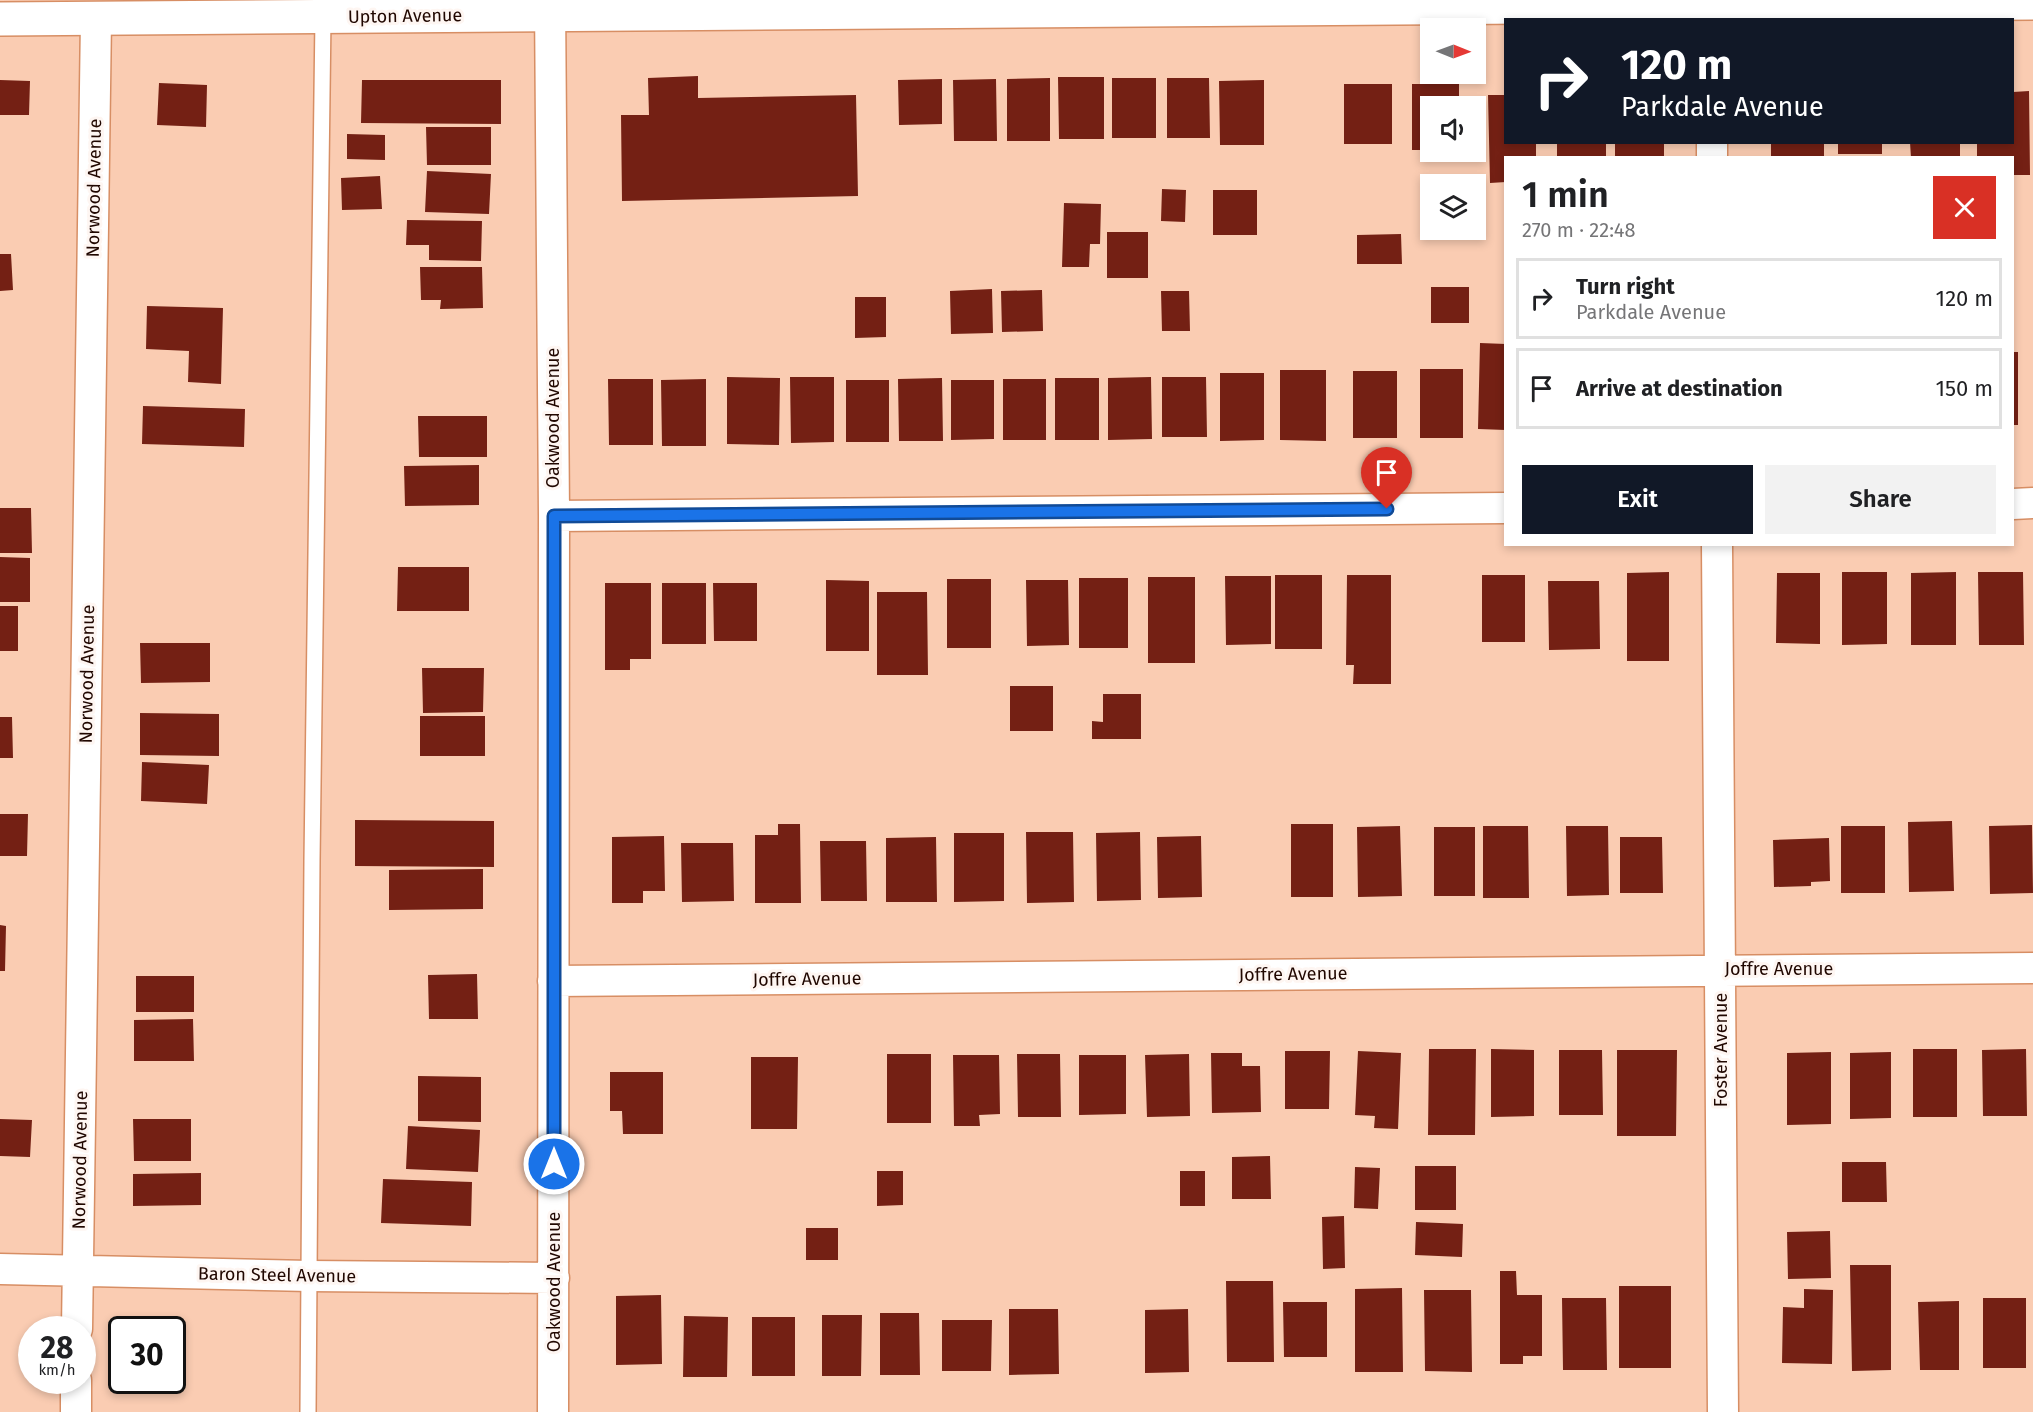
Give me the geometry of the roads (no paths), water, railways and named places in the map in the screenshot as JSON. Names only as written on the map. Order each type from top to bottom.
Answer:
[{"type":"street","name":"Upton Avenue","points":[[0,19],[323,17],[550,8],[1715,8],[2033,3]]},
{"type":"street","name":"Oakwood Avenue","points":[[550,8],[554,516],[553,1412]]},
{"type":"street","name":"Norwood Avenue","points":[[77,1316],[96,19]]},
{"type":"street","points":[[2014,504],[2033,503]]},
{"type":"street","points":[[554,516],[1504,508]]},
{"type":"street","name":"Foster Avenue","points":[[1717,546],[1724,1412]]},
{"type":"street","name":"Joffre Avenue","points":[[553,981],[2033,968]]},
{"type":"street","name":"Baron Steel Avenue","points":[[0,1269],[309,1276],[554,1278]]},
{"type":"street","points":[[76,1394],[76,1412]]},
{"type":"lane","points":[[308,1412],[323,17]]}]
